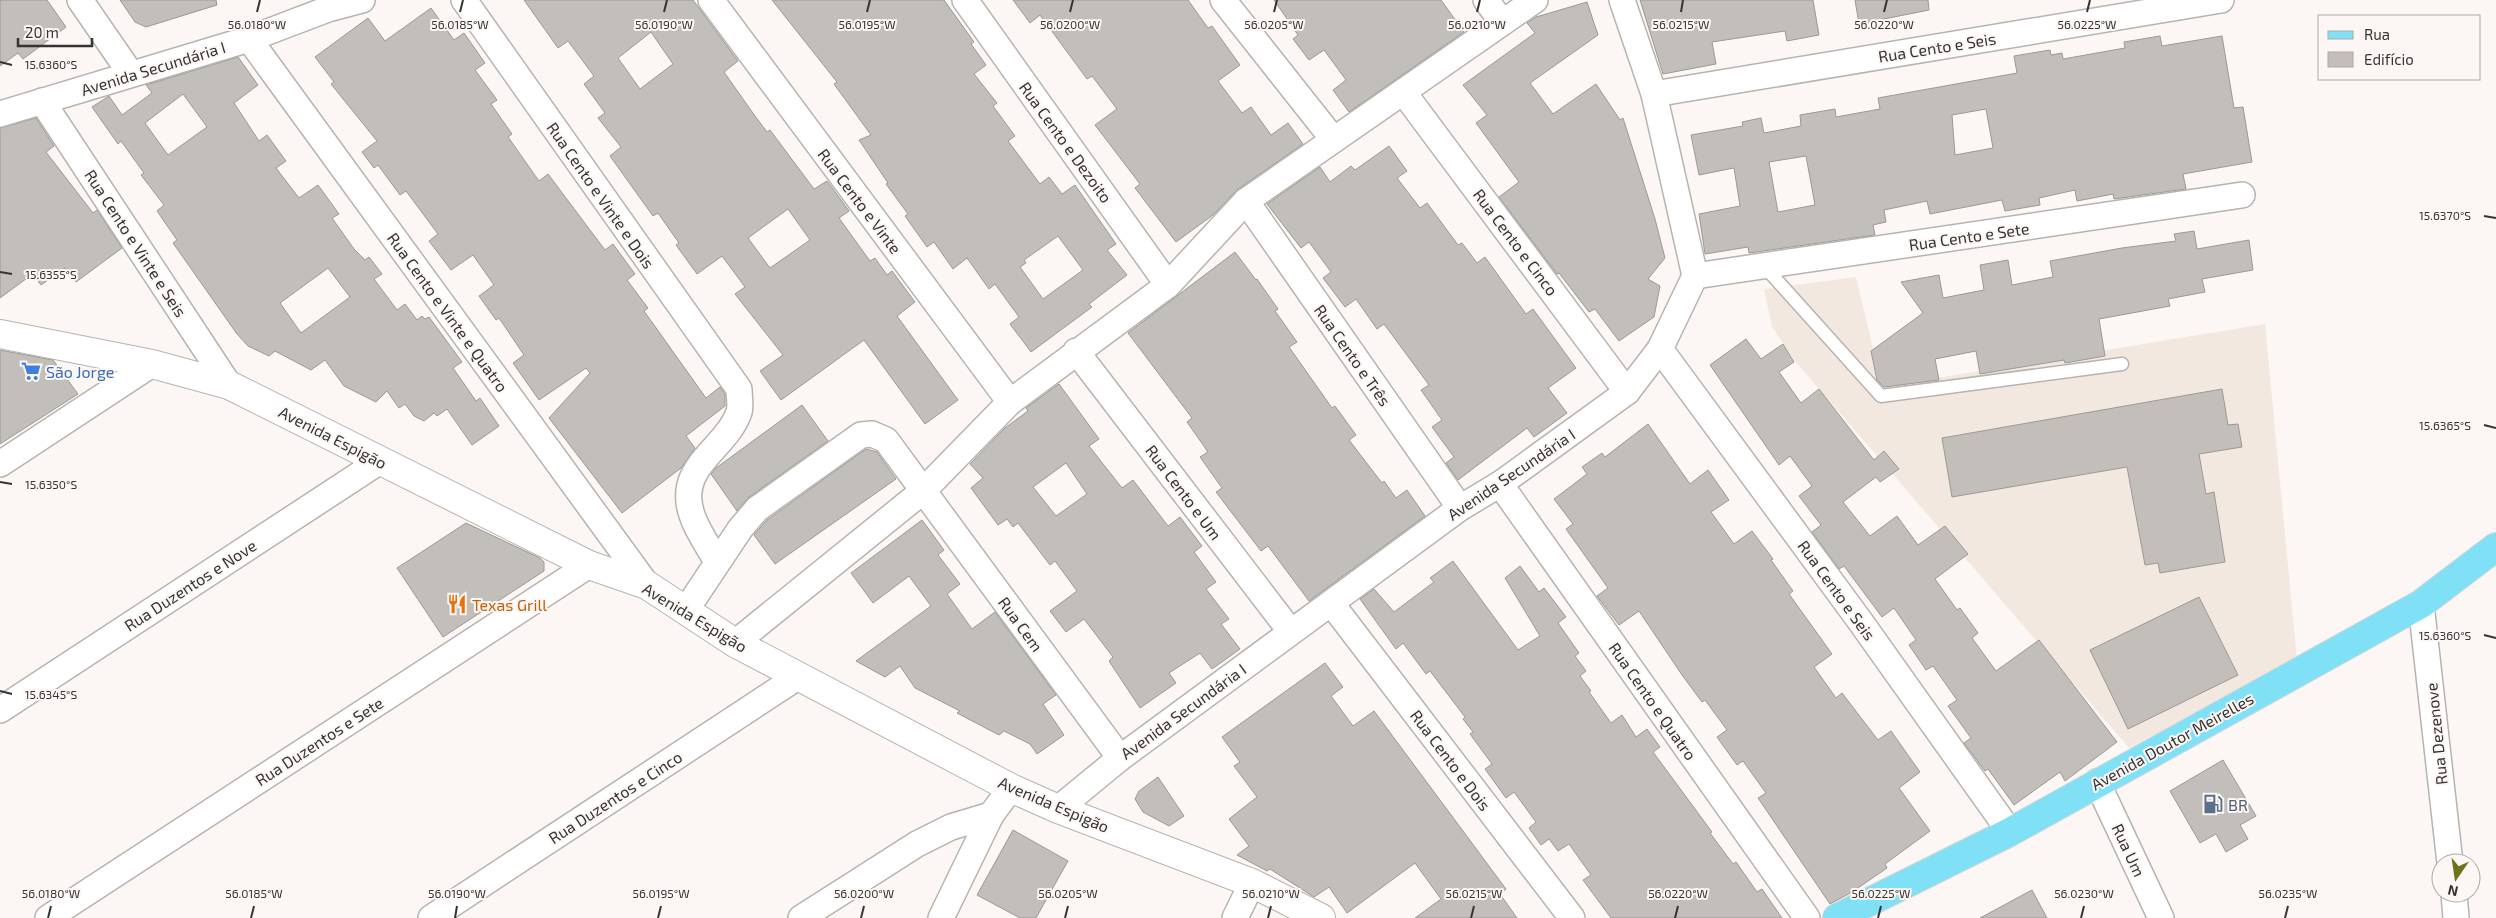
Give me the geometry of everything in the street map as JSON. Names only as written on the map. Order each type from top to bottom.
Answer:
[{"type":"main road","name":"Avenida Doutor Meirelles","points":[[1837,918],[2010,832],[2097,782],[2421,604],[2496,547]]},
{"type":"street","points":[[80,0],[131,74]]},
{"type":"street","name":"Avenida Secundária I","points":[[0,114],[248,39],[325,5],[362,0]]},
{"type":"street","name":"Rua Cento e Vinte e Dois","points":[[464,0],[739,389],[740,411],[731,427],[694,472],[689,494],[692,515],[717,562]]},
{"type":"street","name":"Rua Cento e Vinte","points":[[711,0],[1010,402]]},
{"type":"street","name":"Rua Cento e Dezoito","points":[[965,0],[1168,284]]},
{"type":"street","points":[[1223,0],[1333,139]]},
{"type":"street","points":[[1486,0],[1502,22]]},
{"type":"street","points":[[735,643],[923,491],[1010,402],[1168,284],[1246,201],[1333,139],[1404,93],[1535,0]]},
{"type":"street","points":[[1622,0],[1654,94],[1695,276]]},
{"type":"street","name":"Rua Cento e Seis","points":[[1654,94],[2221,0]]},
{"type":"street","name":"Rua Cento e Vinte e Quatro","points":[[248,39],[647,585]]},
{"type":"street","name":"Rua Cento e Cinco","points":[[1404,93],[1627,392]]},
{"type":"street","name":"Rua Cento e Vinte e Seis","points":[[42,101],[229,384]]},
{"type":"street","name":"Rua Cento e Sete","points":[[1695,276],[2242,195]]},
{"type":"street","name":"Rua Cento e Três","points":[[1246,201],[1460,508]]},
{"type":"street","name":"Avenida Secundária I","points":[[1058,808],[1120,758],[1460,508],[1500,484],[1627,392],[1660,350],[1695,276]]},
{"type":"street","name":"Avenida Espigão","points":[[0,334],[152,364],[229,384],[589,565],[647,585],[735,643],[1011,788],[1252,883],[1321,918]]},
{"type":"street","name":"Rua Cento e Seis","points":[[1660,350],[1860,621],[2010,832]]},
{"type":"street","name":"Rua Cento e Um","points":[[1076,352],[1291,632]]},
{"type":"street","points":[[0,464],[152,364]]},
{"type":"street","name":"Rua Cem","points":[[686,610],[740,528],[757,508],[861,435],[872,434],[886,440],[1120,758]]},
{"type":"street","name":"Rua Duzentos e Nove","points":[[0,710],[380,461]]},
{"type":"street","name":"Rua Cento e Quatro","points":[[1500,484],[1807,918]]},
{"type":"street","name":"Rua Duzentos e Sete","points":[[48,918],[589,565]]},
{"type":"street","name":"Rua Cento e Dois","points":[[1331,603],[1572,918]]},
{"type":"street","name":"Rua Dezenove","points":[[2421,604],[2449,853]]},
{"type":"street","name":"Rua Duzentos e Cinco","points":[[431,918],[799,676]]},
{"type":"street","name":"Rua Um","points":[[2097,782],[2161,918]]},
{"type":"street","points":[[941,918],[991,815],[1011,788]]},
{"type":"street","points":[[801,918],[917,844],[951,828],[991,815]]},
{"type":"street","points":[[1235,918],[1252,883]]},
{"type":"street","points":[[2455,903],[2456,918]]},
{"type":"lane","points":[[1764,266],[1881,396],[2122,364]]},
{"type":"shaded area","points":[[1856,277],[1882,387],[2265,324],[2297,660],[2129,748],[1795,361],[1772,327],[1764,289]]},
{"type":"building","points":[[0,0],[47,0],[66,27],[23,59],[18,53],[0,66]]},
{"type":"building","points":[[120,0],[216,0],[217,5],[146,27],[135,22]]},
{"type":"building","points":[[524,0],[693,0],[738,61],[724,72],[755,116],[767,132],[770,130],[814,189],[827,181],[849,211],[839,218],[870,261],[875,258],[887,275],[892,271],[915,302],[897,316],[958,400],[925,424],[864,340],[781,400],[760,371],[783,355],[735,294],[745,287],[722,256],[697,274],[676,245],[679,243],[658,213],[653,216],[610,156],[621,147],[598,118],[605,113],[584,84],[594,76],[568,41],[558,48]],"holes":[[[651,32],[673,64],[640,89],[618,58]],[[788,209],[810,240],[770,268],[748,238]]]},
{"type":"building","points":[[772,0],[944,0],[974,42],[971,44],[986,65],[974,74],[997,103],[993,106],[1015,136],[1008,141],[1040,184],[1049,177],[1062,194],[1075,185],[1116,244],[1107,250],[1127,275],[1089,304],[1092,307],[1031,352],[1010,324],[1019,317],[995,284],[989,289],[967,258],[953,269],[934,242],[927,247],[905,216],[908,214],[886,184],[888,183],[859,140],[871,135],[834,84],[837,82]],"holes":[[[1058,236],[1083,270],[1043,299],[1020,267],[1026,263],[1024,260]]]},
{"type":"building","points":[[1013,0],[1188,0],[1208,28],[1212,26],[1240,65],[1218,81],[1242,113],[1251,107],[1271,135],[1288,123],[1303,144],[1238,189],[1213,215],[1176,242],[1135,188],[1140,184],[1095,125],[1117,109],[1092,76],[1087,79],[1040,15],[1030,23]]},
{"type":"building","points":[[1274,0],[1441,0],[1464,32],[1349,112],[1333,90],[1346,80],[1324,50],[1309,60],[1293,39],[1298,35]]},
{"type":"building","points":[[1640,0],[1813,0],[1819,35],[1787,41],[1785,31],[1712,42],[1716,64],[1663,74]]},
{"type":"building","points":[[1855,0],[1928,0],[1929,10],[1859,24]]},
{"type":"building","points":[[1587,2],[1598,35],[1530,83],[1553,114],[1596,84],[1620,120],[1623,118],[1655,219],[1665,258],[1648,279],[1660,286],[1654,317],[1619,341],[1595,309],[1589,312],[1559,273],[1557,274],[1499,197],[1519,182],[1476,123],[1487,115],[1463,85],[1535,33],[1527,23],[1536,17]]},
{"type":"building","points":[[431,8],[454,40],[464,33],[485,63],[475,70],[497,100],[491,104],[512,134],[508,137],[539,181],[548,174],[605,250],[613,244],[635,274],[627,280],[648,308],[644,311],[706,398],[720,387],[725,394],[725,406],[686,436],[695,448],[681,468],[622,513],[549,418],[590,373],[586,368],[539,400],[513,363],[524,355],[499,318],[496,320],[479,296],[494,285],[473,255],[451,270],[429,241],[438,234],[406,191],[400,195],[378,165],[374,168],[362,152],[377,141],[331,84],[334,82],[315,57],[368,18],[385,41]]},
{"type":"building","points":[[2160,36],[2162,46],[2222,36],[2234,108],[2243,107],[2252,162],[2183,174],[2186,189],[2114,199],[2113,194],[2077,201],[2075,190],[2039,198],[2040,205],[2005,211],[2002,200],[1930,214],[1927,201],[1884,210],[1886,222],[1873,225],[1875,235],[1749,253],[1748,247],[1705,254],[1699,214],[1740,206],[1734,168],[1699,175],[1691,135],[1743,126],[1742,122],[1761,118],[1764,133],[1801,126],[1800,115],[1835,109],[1836,117],[1880,109],[1878,98],[2017,73],[2014,56],[2050,50],[2051,55],[2062,53],[2063,59],[2125,48],[2124,42]],"holes":[[[1986,109],[1993,148],[1955,155],[1952,115]],[[1806,156],[1815,205],[1778,212],[1769,162]]]},
{"type":"building","points":[[238,57],[258,85],[234,103],[259,141],[267,135],[286,161],[276,168],[299,198],[318,185],[339,214],[332,218],[354,249],[365,260],[369,257],[382,274],[374,279],[397,310],[405,304],[417,320],[422,316],[425,319],[429,317],[462,362],[453,368],[476,401],[480,398],[499,426],[472,445],[447,409],[437,416],[434,413],[424,421],[414,416],[405,404],[399,408],[387,391],[376,402],[344,386],[325,360],[311,370],[275,351],[269,356],[248,346],[237,334],[173,243],[177,240],[157,211],[164,205],[141,175],[144,173],[121,141],[118,144],[92,107],[109,96],[122,115],[152,93],[146,85]],"holes":[[[183,94],[207,127],[168,155],[145,123]],[[328,268],[350,297],[301,333],[280,303]]]},
{"type":"building","points":[[36,118],[54,146],[46,152],[93,213],[97,210],[122,248],[76,282],[65,268],[41,285],[34,276],[32,278],[30,276],[0,298],[0,128]]},
{"type":"building","points":[[1389,146],[1407,171],[1397,178],[1420,208],[1427,203],[1458,245],[1462,243],[1477,263],[1485,257],[1526,314],[1533,309],[1576,368],[1548,388],[1567,413],[1534,437],[1527,428],[1458,480],[1446,463],[1454,457],[1432,427],[1442,420],[1421,390],[1429,385],[1384,324],[1377,329],[1356,299],[1345,307],[1323,278],[1331,272],[1309,242],[1301,248],[1267,204],[1320,167],[1330,182],[1351,166],[1355,170]]},
{"type":"building","points":[[2194,231],[2197,249],[2249,240],[2253,270],[2202,279],[2205,292],[2168,299],[2170,306],[2099,319],[2105,356],[2065,363],[2064,360],[1980,374],[1976,351],[1935,359],[1939,380],[1884,387],[1877,380],[1871,351],[1923,313],[1901,282],[1939,275],[1943,298],[1984,290],[1980,265],[2008,260],[2012,285],[2053,277],[2050,261],[2122,248],[2176,241],[2174,234]]},
{"type":"building","points":[[1235,252],[1278,309],[1275,311],[1297,342],[1289,347],[1332,408],[1335,406],[1356,435],[1349,440],[1396,498],[1407,490],[1425,516],[1309,601],[1268,546],[1261,551],[1216,492],[1222,488],[1200,457],[1208,452],[1187,422],[1192,418],[1128,333]]},
{"type":"building","points":[[1746,339],[1761,359],[1783,344],[1794,362],[1779,372],[1801,403],[1819,389],[1874,460],[1884,451],[1899,469],[1880,482],[1876,477],[1843,502],[1870,536],[1897,516],[1918,545],[1945,526],[1968,554],[1935,579],[1957,610],[1960,608],[1978,633],[1972,638],[1996,671],[2039,640],[2117,742],[2065,781],[2060,772],[2014,805],[1988,769],[1985,771],[1964,743],[1971,738],[1948,706],[1957,700],[1933,666],[1926,670],[1909,645],[1916,640],[1894,608],[1882,617],[1844,566],[1839,569],[1812,532],[1821,525],[1799,496],[1812,486],[1790,456],[1779,465],[1710,365]]},
{"type":"building","name":"São Jorge","points":[[0,350],[53,360],[78,394],[0,444]]},
{"type":"building","points":[[1059,384],[1099,439],[1089,446],[1122,488],[1133,480],[1168,526],[1180,517],[1202,546],[1194,552],[1216,582],[1206,589],[1229,619],[1221,624],[1240,649],[1212,669],[1200,653],[1169,673],[1176,683],[1140,708],[1109,661],[1113,657],[1084,619],[1066,632],[1050,611],[1077,591],[1055,561],[1050,565],[1018,523],[1013,527],[1007,519],[998,525],[971,488],[983,478],[970,464],[1005,428],[1028,411],[1026,408]],"holes":[[[1066,463],[1087,494],[1056,516],[1033,487]]]},
{"type":"building","points":[[2222,389],[2228,425],[2238,424],[2242,447],[2199,454],[2206,494],[2214,492],[2225,562],[2160,573],[2158,563],[2145,565],[2127,467],[1952,497],[1942,438]]},
{"type":"building","points":[[802,405],[828,441],[749,497],[737,511],[711,474],[716,468]]},
{"type":"building","points":[[1648,424],[1690,484],[1708,470],[1729,500],[1711,512],[1734,544],[1752,531],[1773,559],[1771,560],[1793,591],[1789,594],[1832,654],[1814,667],[1836,698],[1842,693],[1878,740],[1891,731],[1920,772],[1899,788],[1930,831],[1885,864],[1887,868],[1852,892],[1830,904],[1758,798],[1766,793],[1743,761],[1737,765],[1717,737],[1727,730],[1705,700],[1702,702],[1682,675],[1639,611],[1619,625],[1597,596],[1608,588],[1566,529],[1573,524],[1554,499],[1587,474],[1582,467],[1602,453],[1605,457]]},
{"type":"building","points":[[866,449],[877,452],[896,479],[775,564],[754,535],[767,520]]},
{"type":"building","points":[[922,520],[944,550],[938,555],[960,584],[947,594],[972,629],[995,612],[1056,695],[1043,704],[1064,735],[1037,754],[1030,744],[1004,731],[999,735],[957,713],[960,711],[915,688],[900,666],[885,677],[856,661],[931,606],[909,576],[873,603],[851,573]]},
{"type":"building","name":"Texas Grill","points":[[466,523],[540,558],[544,562],[544,571],[443,637],[397,568]]},
{"type":"building","points":[[1453,561],[1518,650],[1540,636],[1505,578],[1520,566],[1539,592],[1544,588],[1566,617],[1558,623],[1579,653],[1575,656],[1586,671],[1580,676],[1611,723],[1622,715],[1636,737],[1647,729],[1660,747],[1653,752],[1712,832],[1710,833],[1733,864],[1736,862],[1757,892],[1762,889],[1782,918],[1611,918],[1583,880],[1591,875],[1569,844],[1558,851],[1549,839],[1541,845],[1529,828],[1536,822],[1514,792],[1506,798],[1485,769],[1492,764],[1470,734],[1473,732],[1463,719],[1465,717],[1430,671],[1426,674],[1403,643],[1396,649],[1360,599],[1374,589],[1394,612],[1434,582],[1430,578]]},
{"type":"building","points":[[2199,597],[2238,675],[2128,729],[2090,650]]},
{"type":"building","points":[[1325,663],[1343,687],[1331,696],[1353,726],[1374,711],[1506,889],[1500,894],[1517,918],[1415,918],[1441,899],[1415,863],[1347,913],[1329,887],[1314,897],[1270,869],[1267,871],[1237,855],[1249,846],[1229,819],[1257,797],[1234,766],[1240,762],[1222,737]]},
{"type":"building","name":"BR","points":[[2223,760],[2256,816],[2240,825],[2248,839],[2226,852],[2216,834],[2200,843],[2170,791]]},
{"type":"building","points":[[1158,777],[1184,816],[1169,826],[1143,812],[1135,799],[1139,791]]},
{"type":"building","points":[[1013,830],[1068,861],[1036,918],[1020,918],[977,895]]},
{"type":"building","points":[[2032,890],[2047,918],[1980,918]]},
{"type":"place","name":"São Jorge","points":[[31,371]]},
{"type":"place","name":"Texas Grill","points":[[457,604]]},
{"type":"place","name":"BR","points":[[2213,804]]}]
